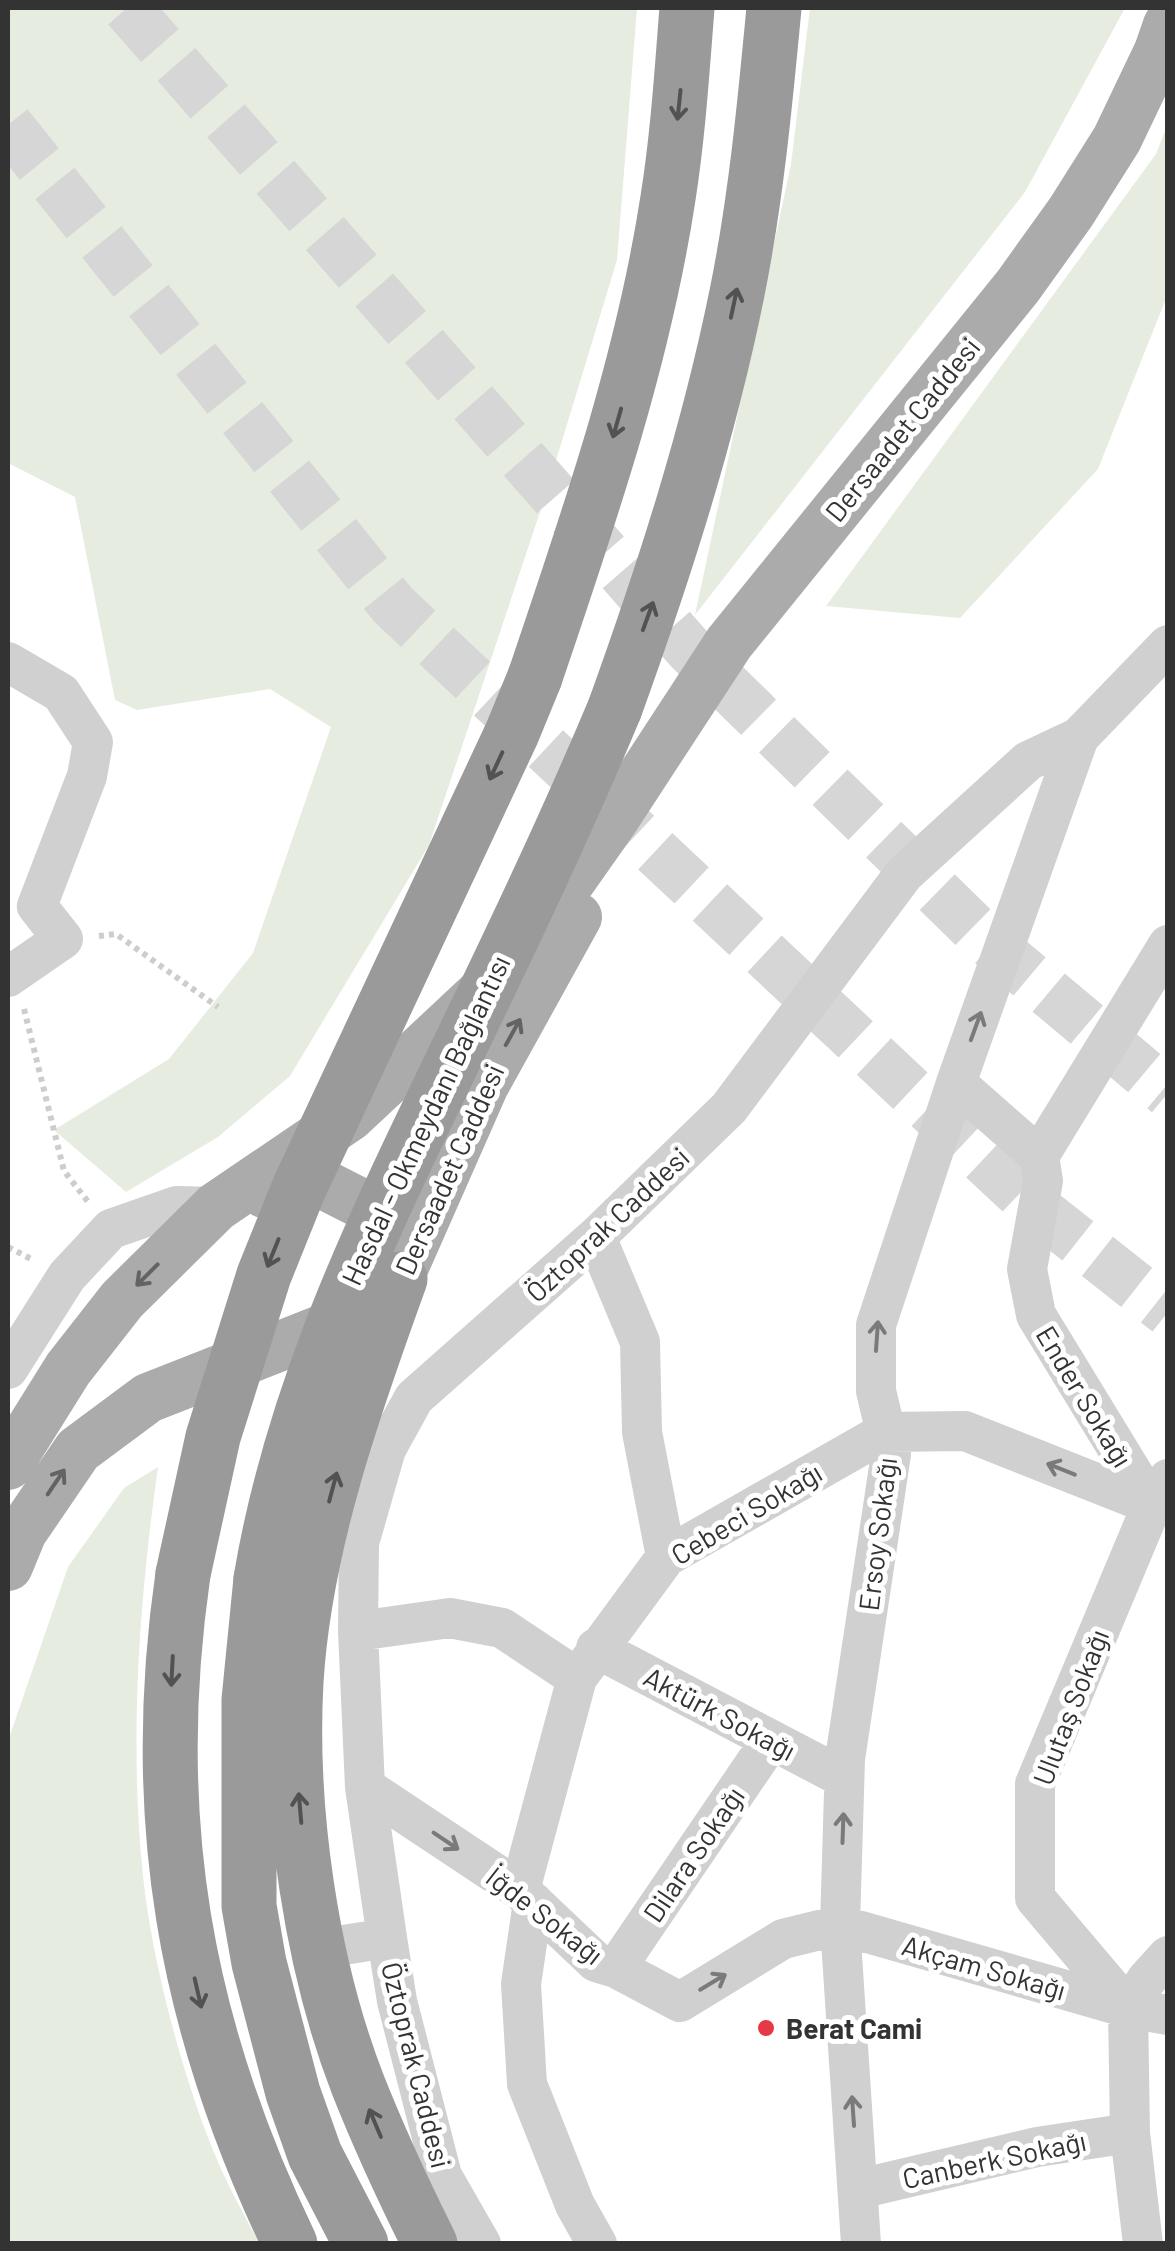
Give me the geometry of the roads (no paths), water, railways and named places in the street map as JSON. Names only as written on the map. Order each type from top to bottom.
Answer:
[{"type":"highway","points":[[290,2244],[227,2096],[205,2023],[177,1883],[170,1810],[170,1718],[174,1638],[183,1574],[213,1437],[264,1275],[299,1188],[512,734],[588,523],[650,295],[668,198],[687,8]]},
{"type":"highway","name":"Hasdal - Okmeydanı Bağlantısı","points":[[361,2244],[316,2155],[293,2093],[249,1906],[249,1700],[260,1579],[281,1482],[338,1308],[396,1176],[564,829],[615,708],[685,504],[737,292],[774,8]]},
{"type":"highway","points":[[400,1279],[356,1402],[313,1571],[296,1680],[295,1761],[319,1949],[357,2082],[430,2244]]},
{"type":"highway","points":[[252,1848],[272,1901],[300,2016],[342,2138],[398,2244]]},
{"type":"main road","name":"Dersaadet Caddesi","points":[[8,1465],[68,1369],[122,1300],[216,1207],[350,1116],[490,984],[531,937],[614,820],[728,643],[1018,286],[1071,212],[1117,139],[1160,51],[1168,25]]},
{"type":"main road","name":"Dersaadet Caddesi","points":[[8,1566],[22,1532],[78,1450],[148,1398],[372,1310],[390,1298],[484,1085],[592,892],[614,820]]},
{"type":"main road","points":[[216,1207],[270,1191],[321,1183],[370,1208],[398,1248],[400,1279]]},
{"type":"street","name":"Öztoprak Caddesi","points":[[481,2244],[442,2176],[396,2001],[365,1787],[358,1630],[359,1543],[386,1449],[414,1398],[596,1237],[728,1108],[904,874],[1028,761],[1079,737],[1168,645]]},
{"type":"street","points":[[8,662],[61,693],[93,742],[87,776],[36,906],[63,938],[11,976]]},
{"type":"street","name":"Ersoy Sokağı","points":[[861,2244],[840,1925],[844,1778],[891,1454],[876,1391],[876,1325],[956,1083],[1079,737]]},
{"type":"street","points":[[956,1083],[1038,1156],[1168,945]]},
{"type":"street","name":"Ender Sokağı","points":[[1038,1156],[1043,1181],[1027,1268],[1036,1315],[1160,1492]]},
{"type":"street","points":[[8,1369],[67,1276],[110,1229],[177,1206],[216,1207]]},
{"type":"street","points":[[596,1237],[640,1342],[642,1432],[666,1558]]},
{"type":"street","points":[[885,1432],[964,1431],[1160,1492]]},
{"type":"street","name":"Cebeci Sokağı","points":[[597,2244],[576,2205],[527,2084],[520,1984],[527,1896],[587,1663],[666,1558],[885,1432]]},
{"type":"street","name":"Ulutaş Sokağı","points":[[1128,2008],[1036,1898],[1034,1784],[1160,1492]]},
{"type":"street","name":"Aktürk Sokağı","points":[[358,1630],[450,1618],[502,1628],[771,1740],[844,1778]]},
{"type":"street","name":"Dilara Sokağı","points":[[616,1968],[771,1740]]},
{"type":"street","name":"İğde Sokağı","points":[[365,1787],[527,1896],[596,1962],[616,1968],[680,2002],[783,1939],[840,1925]]},
{"type":"street","name":"Akçam Sokağı","points":[[840,1925],[1128,2008],[1168,2015]]},
{"type":"street","name":"Öztoprak Caddesi","points":[[319,1949],[387,1938]]},
{"type":"street","points":[[1143,2244],[1152,2184],[1130,2133],[1128,2008],[1168,1956]]},
{"type":"street","name":"Canberk Sokağı","points":[[859,2189],[1037,2147],[1130,2133]]},
{"type":"tunnel","points":[[127,8],[690,650],[985,939],[1168,1093]]},
{"type":"tunnel","points":[[8,125],[393,605],[1030,1203],[1168,1312]]},
{"type":"place","name":"Berat Cami","points":[[766,2028]]}]
